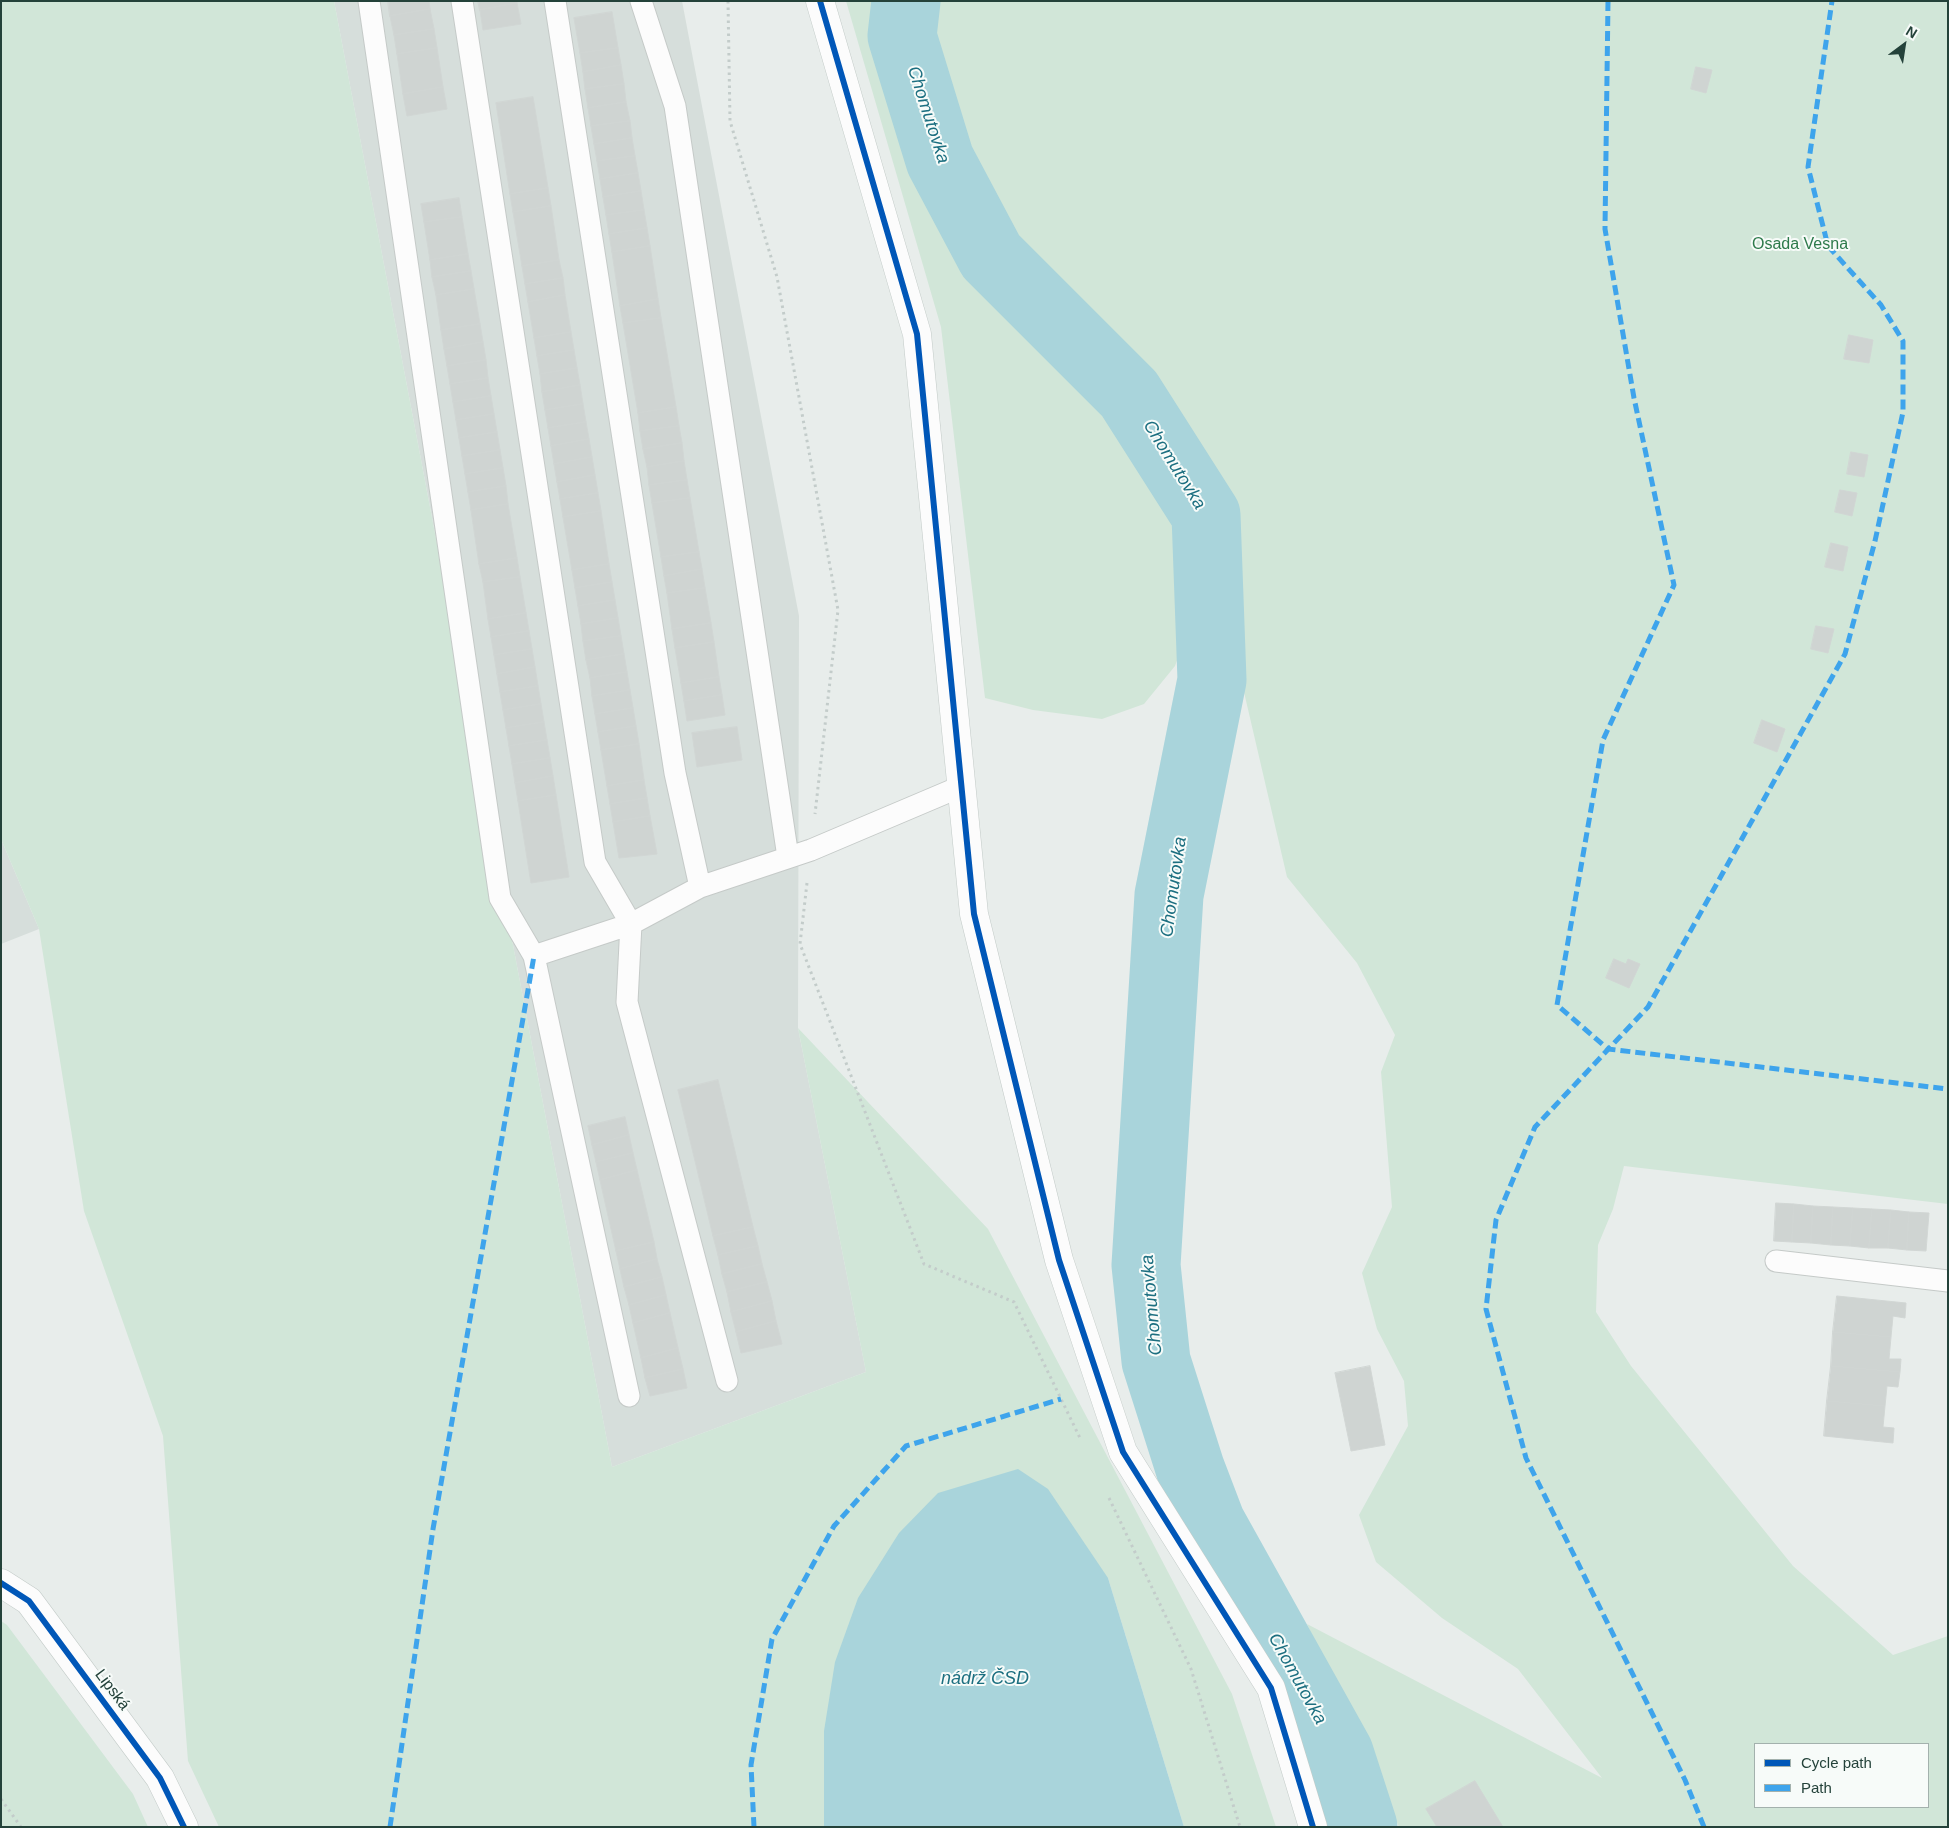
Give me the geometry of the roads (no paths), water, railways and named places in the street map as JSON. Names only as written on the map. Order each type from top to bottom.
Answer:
[{"type":"street","points":[[820,1],[917,334],[977,924],[1058,1260],[1123,1452],[1271,1688],[1313,1827]]},
{"type":"street","name":"Lipská","points":[[1,1583],[29,1601],[160,1778],[184,1827]]},
{"type":"lane","points":[[369,1],[500,898],[534,956],[556,1066],[629,1396]]},
{"type":"lane","points":[[462,1],[595,862],[631,924],[627,1002],[727,1381]]},
{"type":"lane","points":[[555,1],[674,774],[700,887]]},
{"type":"lane","points":[[641,1],[675,106],[788,857]]},
{"type":"lane","points":[[534,956],[631,924],[700,887],[811,850],[962,786]]},
{"type":"lane","points":[[1776,1261],[1948,1281]]},
{"type":"water","name":"nádrž ČSD","points":[[1018,1469],[1048,1489],[1108,1578],[1184,1827],[824,1827],[824,1731],[835,1662],[858,1598],[899,1533],[938,1493]]},
{"type":"waterway","name":"Chomutovka","points":[[906,1],[902,36],[940,160],[991,256],[1129,394],[1206,515],[1212,680],[1169,895],[1146,1265],[1156,1361],[1190,1468],[1211,1523],[1339,1753],[1363,1827]]},
{"type":"park label","name":"Osada Vesna","points":[[1800,245]]}]
